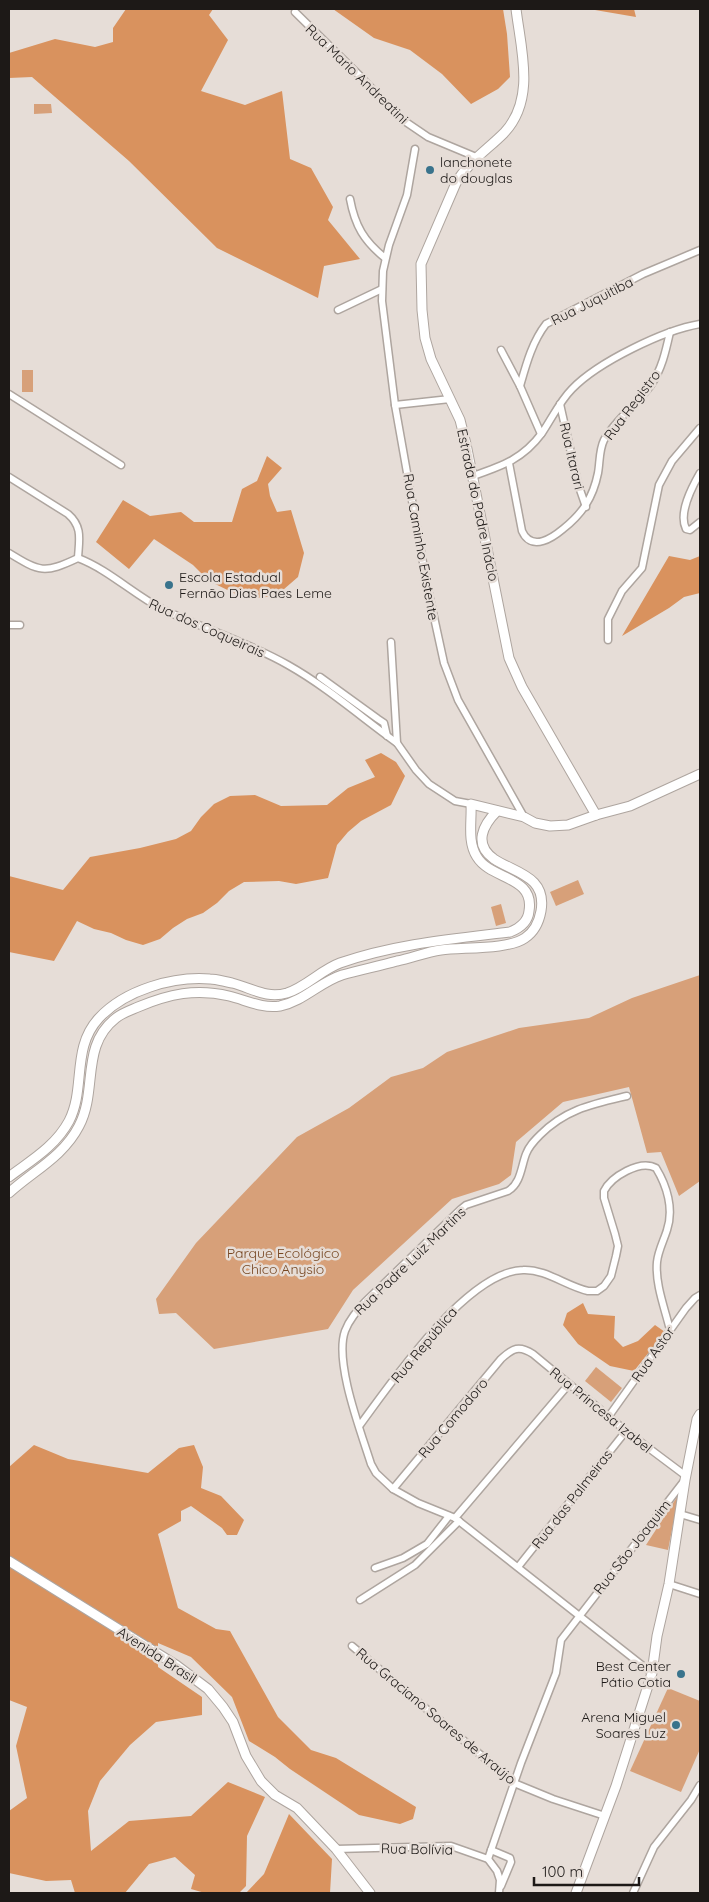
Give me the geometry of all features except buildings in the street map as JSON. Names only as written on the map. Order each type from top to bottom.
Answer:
[{"type":"street","name":"Estrada do Padre Inácio","points":[[516,9],[524,78],[523,97],[514,121],[504,133],[476,157],[463,171],[456,183],[421,264],[422,310],[425,338],[431,359],[460,420],[509,658],[522,687],[596,815]]},
{"type":"street","name":"Rua Mario Andreatini","points":[[295,12],[400,118],[428,137],[476,157]]},
{"type":"street","name":"Rua Caminho Existente","points":[[415,149],[407,195],[382,270],[382,289],[395,405],[427,585],[444,663],[458,700],[524,818]]},
{"type":"street","points":[[350,199],[357,226],[371,245],[385,258]]},
{"type":"street","name":"Rua Juquitiba","points":[[520,386],[532,348],[546,324],[643,274],[700,250]]},
{"type":"street","points":[[338,310],[382,289]]},
{"type":"street","points":[[473,476],[509,463],[523,454],[541,434],[560,404],[577,384],[601,366],[670,332],[700,324]]},
{"type":"street","name":"Rua Registro","points":[[509,463],[522,531],[526,538],[534,542],[544,541],[555,536],[575,520],[586,507],[594,490],[603,443],[610,432],[651,384],[659,371],[670,332]]},
{"type":"street","points":[[502,350],[541,434]]},
{"type":"street","points":[[9,394],[121,465]]},
{"type":"street","points":[[395,405],[450,399]]},
{"type":"street","name":"Rua Itarari","points":[[560,404],[578,484],[586,507]]},
{"type":"street","points":[[608,640],[608,619],[611,612],[622,591],[642,568],[659,485],[672,460],[700,428]]},
{"type":"street","points":[[700,473],[686,502],[683,518],[684,526],[690,530],[700,522]]},
{"type":"street","points":[[9,477],[68,514],[75,520],[80,532],[78,558],[58,568],[45,570],[31,567],[11,556]]},
{"type":"street","name":"Rua dos Coqueirais","points":[[78,558],[105,571],[139,596],[164,610],[251,646],[289,665],[317,683],[397,743]]},
{"type":"street","points":[[9,625],[20,626]]},
{"type":"street","points":[[391,642],[397,743],[416,770],[429,784],[455,801],[524,818],[535,823],[550,826],[568,825],[630,806],[700,774]]},
{"type":"street","points":[[320,677],[384,723],[387,736]]},
{"type":"street","points":[[9,1178],[43,1152],[69,1121],[78,1084],[80,1054],[94,1025],[110,1008],[120,1001],[168,982],[191,979],[211,978],[236,984],[267,995],[288,992],[338,964],[422,942],[510,932],[518,929],[529,915],[529,897],[525,889],[518,883],[493,872],[477,858],[471,838],[471,804]]},
{"type":"street","points":[[9,1193],[51,1161],[69,1141],[79,1126],[86,1108],[92,1056],[98,1040],[117,1017],[168,996],[190,992],[208,991],[266,1006],[280,1006],[293,1002],[339,976],[440,950],[513,944],[525,938],[533,930],[540,918],[542,906],[540,893],[534,882],[525,873],[499,861],[487,852],[483,838],[483,828],[497,811]]},
{"type":"street","points":[[472,817],[487,821]]},
{"type":"street","points":[[529,897],[540,893]]},
{"type":"street","points":[[354,960],[358,971]]},
{"type":"street","points":[[110,1008],[117,1017]]},
{"type":"street","name":"Rua Padre Luiz Martins","points":[[627,1096],[590,1104],[572,1111],[548,1127],[532,1143],[513,1188],[466,1205],[461,1209],[352,1318],[345,1330],[342,1356],[348,1386],[371,1464],[376,1473],[393,1489],[418,1503],[454,1518],[652,1673]]},
{"type":"street","points":[[69,1121],[79,1126]]},
{"type":"street","name":"Rua República","points":[[360,1425],[422,1344],[452,1310],[484,1285],[503,1274],[522,1270],[538,1271],[578,1289],[597,1290],[604,1286],[611,1276],[618,1246],[604,1191],[606,1186],[617,1176],[629,1170],[652,1166],[656,1168],[665,1185],[671,1216],[657,1262],[659,1283],[670,1330]]},
{"type":"street","name":"Rua Astor","points":[[609,1416],[686,1308],[700,1295]]},
{"type":"street","name":"Rua Princesa Izabel","points":[[515,1349],[525,1349],[533,1354],[626,1432],[685,1478]]},
{"type":"street","name":"Rua Comodoro","points":[[393,1489],[501,1359],[515,1349]]},
{"type":"street","points":[[360,1600],[415,1565],[569,1384]]},
{"type":"street","points":[[576,1893],[605,1816],[652,1673],[657,1636],[669,1584],[685,1478],[699,1417]]},
{"type":"street","name":"Rua das Palmeiras","points":[[518,1567],[626,1432]]},
{"type":"street","name":"Rua São Joaquim","points":[[488,1859],[514,1783],[556,1673],[560,1640],[685,1478]]},
{"type":"street","points":[[680,1514],[700,1520]]},
{"type":"street","points":[[375,1568],[403,1558],[427,1544],[454,1518]]},
{"type":"street","name":"Avenida Brasil","points":[[9,1561],[176,1665],[208,1689],[233,1722],[246,1756],[261,1781],[275,1795],[297,1808],[336,1849],[370,1893]]},
{"type":"street","points":[[669,1584],[700,1594]]},
{"type":"street","name":"Rua Graciano Soares de Araújo","points":[[352,1646],[514,1783],[553,1799],[605,1816]]},
{"type":"street","points":[[633,1893],[654,1847],[691,1800],[700,1785]]},
{"type":"street","name":"Rua Bolívia","points":[[336,1849],[451,1846],[488,1859]]},
{"type":"street","points":[[491,1850],[510,1858],[512,1862],[500,1891]]},
{"type":"street","points":[[488,1859],[497,1871],[500,1891]]},
{"type":"green space","points":[[34,104],[51,104],[52,113],[34,114]]},
{"type":"green space","points":[[22,370],[33,370],[33,392],[22,392]]},
{"type":"green space","points":[[578,880],[584,894],[556,906],[550,892]]},
{"type":"green space","points":[[501,904],[506,923],[496,926],[491,907]]},
{"type":"green space","name":"Parque Ecológico Chico Anysio","points":[[700,975],[700,1181],[679,1196],[661,1152],[647,1153],[629,1087],[563,1102],[516,1142],[511,1175],[499,1184],[452,1199],[353,1290],[328,1329],[214,1349],[176,1313],[159,1314],[156,1299],[196,1243],[297,1137],[349,1108],[391,1077],[423,1068],[447,1052],[519,1028],[589,1018],[632,998]]},
{"type":"green space","points":[[596,1367],[622,1388],[611,1402],[585,1381]]},
{"type":"green space","points":[[679,1494],[668,1550],[646,1545]]},
{"type":"green space","name":"Arena Miguel Soares Luz","points":[[668,1688],[700,1701],[700,1749],[681,1792],[630,1771]]},
{"type":"shaded area","points":[[126,9],[213,9],[209,15],[228,40],[201,91],[245,105],[282,91],[290,159],[311,168],[333,207],[328,220],[360,259],[324,266],[318,298],[217,248],[129,161],[32,77],[9,78],[9,53],[55,39],[95,47],[113,42],[113,28]]},
{"type":"shaded area","points":[[333,9],[503,9],[510,77],[498,89],[471,104],[442,74],[410,50],[374,38]]},
{"type":"shaded area","points":[[634,9],[636,17],[595,10]]},
{"type":"shaded area","points":[[267,456],[282,468],[268,484],[270,496],[277,512],[291,510],[304,553],[298,577],[276,596],[246,599],[209,581],[193,565],[154,539],[129,569],[96,542],[123,500],[150,516],[181,512],[194,522],[232,522],[242,489],[257,481]]},
{"type":"shaded area","points":[[669,556],[690,560],[700,556],[700,593],[684,597],[622,636]]},
{"type":"shaded area","points":[[381,753],[396,762],[405,776],[391,805],[361,821],[337,845],[328,878],[296,884],[279,881],[244,882],[229,891],[203,913],[187,919],[160,939],[143,945],[94,929],[77,921],[54,961],[9,952],[9,876],[63,890],[90,857],[176,839],[191,831],[214,804],[230,796],[255,795],[281,806],[327,805],[348,788],[375,777],[365,760]]},
{"type":"shaded area","points":[[583,1303],[588,1314],[615,1316],[614,1338],[623,1347],[638,1341],[655,1325],[665,1332],[634,1371],[610,1366],[578,1344],[563,1325],[567,1313]]},
{"type":"shaded area","points":[[34,1445],[68,1459],[148,1473],[179,1448],[194,1445],[203,1467],[201,1488],[221,1496],[244,1520],[237,1535],[227,1535],[222,1528],[191,1506],[181,1511],[181,1521],[158,1534],[178,1608],[216,1629],[230,1631],[278,1717],[311,1750],[336,1758],[416,1807],[413,1819],[400,1824],[359,1815],[249,1741],[232,1697],[191,1657],[158,1643],[158,1667],[202,1697],[202,1715],[156,1722],[130,1745],[100,1781],[88,1811],[91,1851],[129,1821],[191,1816],[228,1782],[265,1797],[247,1836],[246,1886],[239,1893],[205,1893],[191,1889],[195,1875],[175,1857],[149,1864],[125,1893],[75,1893],[71,1880],[46,1881],[9,1873],[9,1811],[27,1798],[16,1746],[27,1707],[9,1700],[9,1467]]},
{"type":"shaded area","points":[[289,1814],[332,1859],[330,1893],[246,1893],[264,1874]]},
{"type":"place","name":"lanchonete do douglas","points":[[430,170]]},
{"type":"place","name":"Escola Estadual Fernão Dias Paes Leme","points":[[169,585]]},
{"type":"place","name":"Best Center Pátio Cotia","points":[[681,1674]]},
{"type":"place","name":"Arena Miguel Soares Luz","points":[[676,1725]]}]
